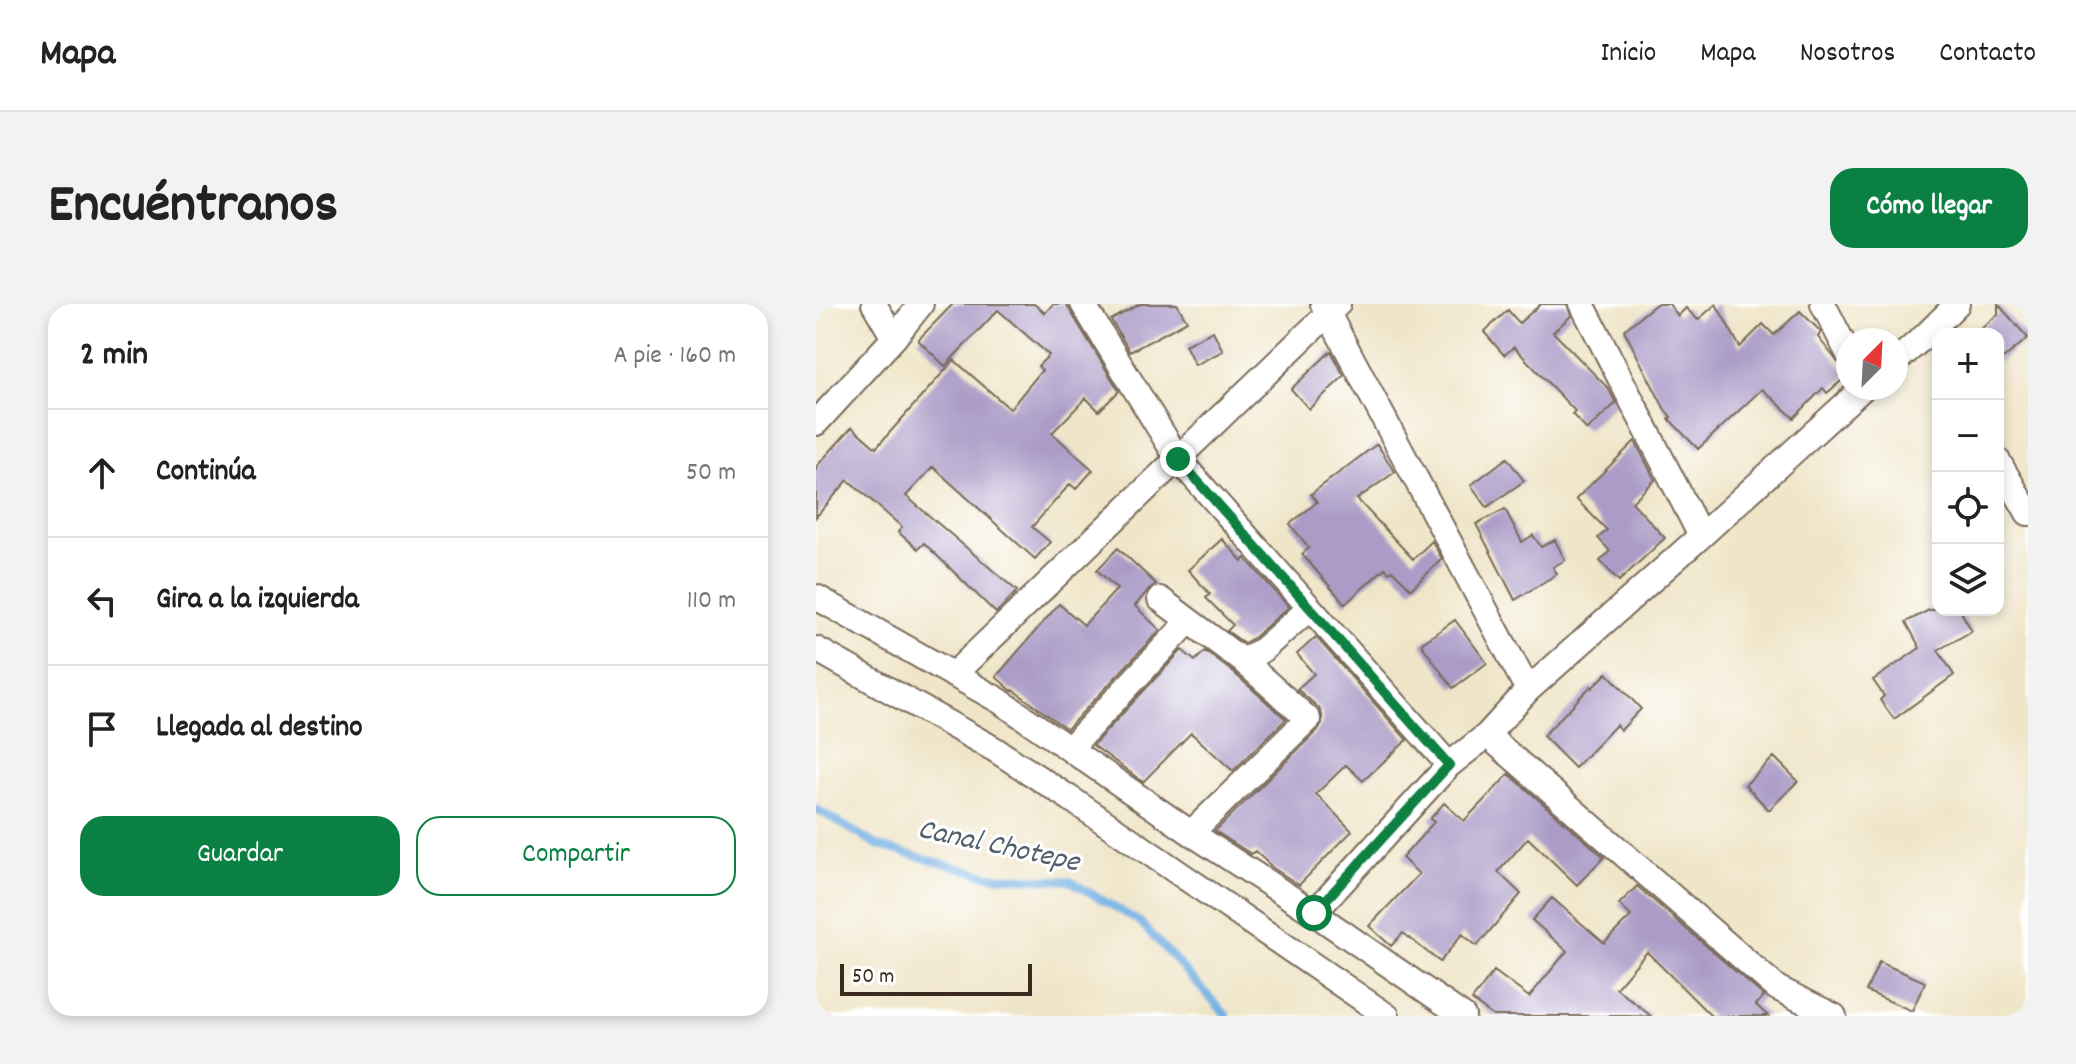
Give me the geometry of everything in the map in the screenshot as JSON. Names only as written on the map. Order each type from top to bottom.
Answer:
[{"type":"street","points":[[874,304],[894,338]]},
{"type":"street","points":[[816,423],[921,304]]},
{"type":"street","points":[[1083,304],[1178,459],[1449,765]]},
{"type":"street","points":[[1582,304],[1701,536]]},
{"type":"street","points":[[1823,304],[1836,329]]},
{"type":"street","points":[[1943,328],[1957,304]]},
{"type":"street","points":[[953,675],[1178,459],[1330,307],[1528,690]]},
{"type":"street","points":[[1908,356],[1932,346]]},
{"type":"street","points":[[1314,913],[1449,765],[1487,735],[1528,690],[1850,400]]},
{"type":"street","points":[[2004,471],[2028,513]]},
{"type":"street","points":[[816,597],[1000,701],[1463,1016]]},
{"type":"street","points":[[1160,599],[1243,661],[1308,719],[1191,833]]},
{"type":"street","points":[[1243,661],[1262,650],[1310,608]]},
{"type":"street","points":[[1070,748],[1189,621]]},
{"type":"street","points":[[816,649],[1006,757],[1387,1016]]},
{"type":"street","points":[[1487,735],[1777,988],[1834,1016]]},
{"type":"building","points":[[953,304],[1034,304],[1045,313],[1053,304],[1066,304],[1119,391],[1099,411],[1086,398],[1052,433],[1093,470],[1076,489],[1070,484],[1032,527],[1050,542],[1035,559],[933,467],[906,496],[1017,591],[996,613],[924,543],[918,549],[898,532],[902,527],[848,480],[816,517],[816,467],[852,427],[876,448],[954,360],[1010,409],[1042,370],[1038,366],[1049,355],[998,310],[945,366],[918,340]]},
{"type":"building","points":[[1140,304],[1177,304],[1187,321],[1130,352],[1111,320]]},
{"type":"building","points":[[1541,304],[1567,304],[1571,316],[1553,332],[1608,388],[1616,403],[1587,430],[1572,414],[1575,411],[1514,347],[1504,355],[1484,332],[1508,310],[1519,323]]},
{"type":"building","points":[[1656,304],[1669,304],[1678,316],[1686,308],[1698,320],[1716,304],[1740,347],[1763,324],[1774,335],[1800,311],[1821,332],[1818,337],[1836,360],[1836,385],[1827,393],[1823,388],[1794,418],[1762,389],[1698,449],[1669,419],[1671,417],[1624,330]]},
{"type":"building","points":[[1998,304],[2028,338],[2004,358],[2004,328],[1982,328],[1998,314]]},
{"type":"building","points":[[1213,331],[1223,351],[1195,365],[1185,345]]},
{"type":"building","points":[[1331,351],[1344,376],[1309,409],[1291,389]]},
{"type":"building","points":[[1635,441],[1655,480],[1632,502],[1665,538],[1619,581],[1600,561],[1610,551],[1598,538],[1607,530],[1576,499]]},
{"type":"building","points":[[1377,444],[1395,472],[1357,499],[1413,559],[1432,541],[1442,559],[1411,589],[1392,570],[1389,572],[1385,568],[1345,604],[1302,554],[1309,548],[1290,524],[1317,502],[1311,494]]},
{"type":"building","points":[[1507,458],[1524,481],[1487,507],[1471,485]]},
{"type":"building","points":[[1505,509],[1522,542],[1533,535],[1541,547],[1555,540],[1565,560],[1553,567],[1557,574],[1515,600],[1476,524]]},
{"type":"building","points":[[1222,539],[1242,561],[1245,558],[1289,607],[1244,643],[1227,631],[1233,625],[1206,598],[1210,594],[1188,570]]},
{"type":"building","points":[[1118,548],[1156,584],[1135,606],[1160,630],[1067,729],[996,677],[1059,604],[1084,625],[1117,589],[1097,570]]},
{"type":"building","points":[[1932,610],[1932,616],[1963,616],[1972,631],[1938,650],[1954,675],[1894,719],[1880,700],[1884,696],[1873,680],[1920,648],[1906,622]]},
{"type":"building","points":[[1455,620],[1487,663],[1453,688],[1421,644]]},
{"type":"building","points":[[1316,637],[1407,740],[1363,781],[1346,765],[1316,794],[1352,831],[1299,885],[1273,868],[1255,851],[1251,854],[1215,831],[1322,723],[1319,708],[1297,689],[1314,674],[1297,654]]},
{"type":"building","points":[[1182,650],[1195,661],[1205,651],[1286,719],[1233,771],[1191,733],[1143,782],[1093,745]]},
{"type":"building","points":[[1607,673],[1641,709],[1621,730],[1616,725],[1575,768],[1543,736]]},
{"type":"building","points":[[1774,757],[1798,781],[1769,810],[1745,785]]},
{"type":"building","points":[[1509,774],[1604,857],[1577,885],[1528,838],[1498,872],[1521,894],[1477,946],[1462,934],[1440,962],[1403,933],[1391,946],[1369,926],[1419,874],[1402,858],[1434,822],[1430,819],[1444,803],[1464,821]]},
{"type":"building","points":[[1637,886],[1764,996],[1756,1005],[1768,1016],[1711,1016],[1647,952],[1616,988],[1651,1016],[1493,1016],[1472,1000],[1494,971],[1529,997],[1567,951],[1532,920],[1552,898],[1604,943],[1631,916],[1619,904]]},
{"type":"building","points":[[1879,962],[1925,982],[1912,1011],[1866,991]]},
{"type":"waterway","name":"Canal Chotepe","points":[[816,809],[879,846],[989,876],[1070,881],[1140,922],[1227,1016]]},
{"type":"route","points":[[1178,459],[1449,765],[1314,913]]}]
